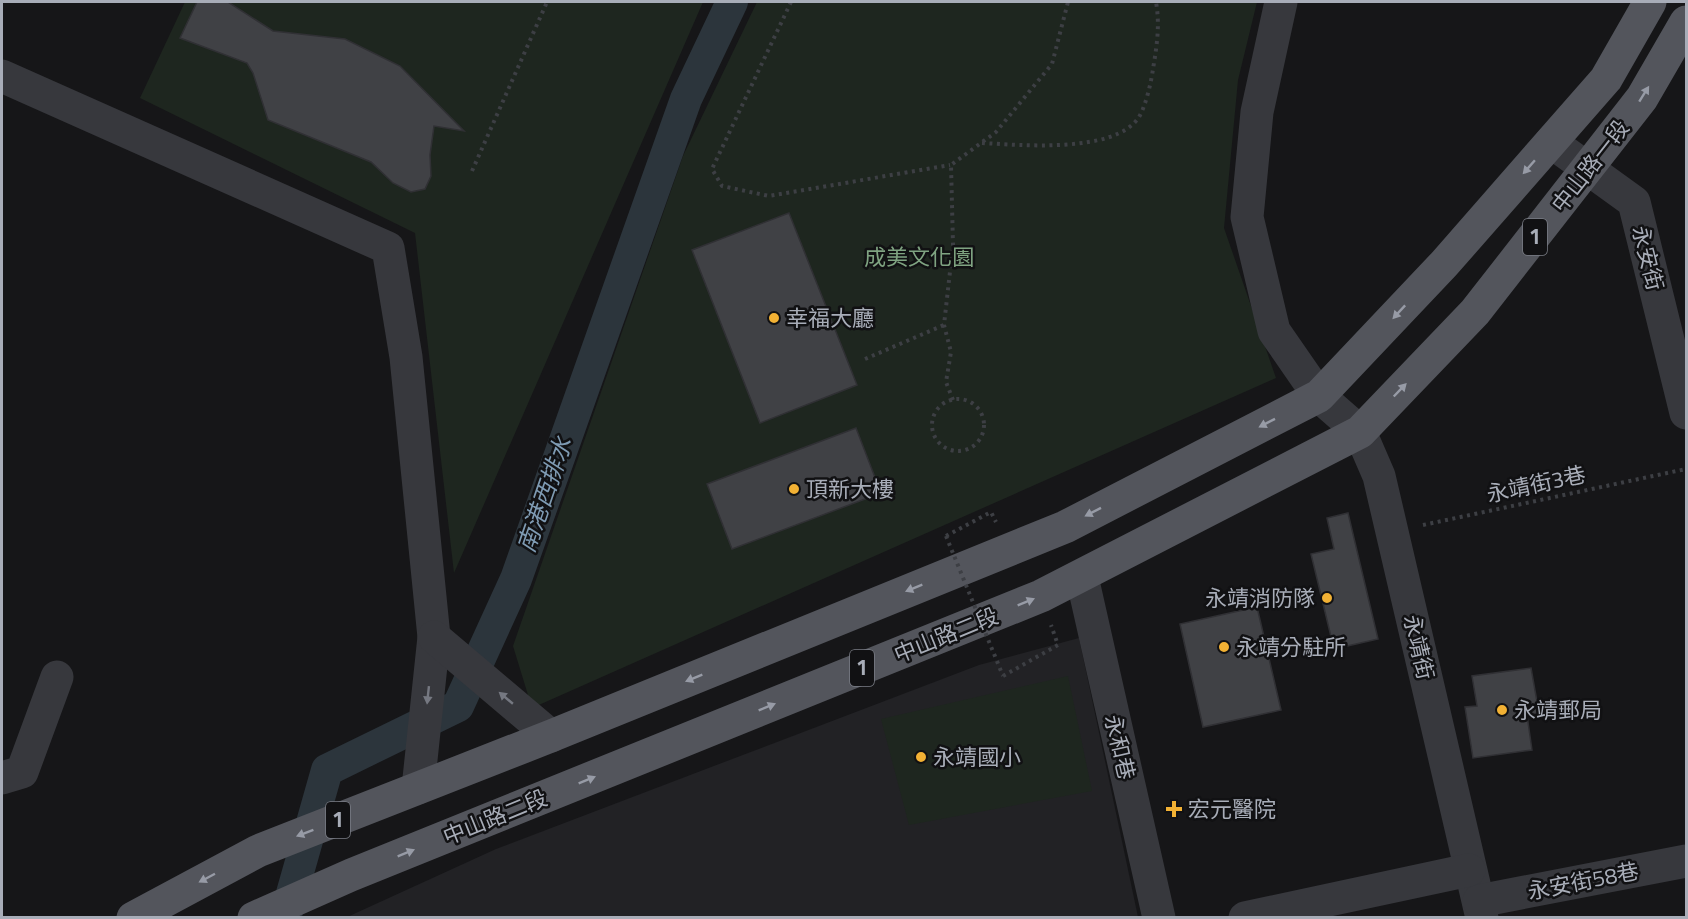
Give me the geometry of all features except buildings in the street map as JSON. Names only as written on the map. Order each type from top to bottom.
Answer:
[{"type":"main road","name":"中山路一段","points":[[1319,396],[1444,264],[1606,79],[1650,2]]},
{"type":"main road","name":"中山路一段","points":[[1360,432],[1475,312],[1588,170],[1642,98],[1686,22]]},
{"type":"main road","name":"1","points":[[133,918],[258,851],[551,736],[1065,527],[1319,396]]},
{"type":"main road","name":"中山路二段","points":[[254,918],[351,875],[1041,596],[1360,432]]},
{"type":"street","name":"永靖街","points":[[1281,2],[1257,112],[1247,217],[1274,331],[1319,396],[1360,432],[1379,476],[1469,870],[1480,909]]},
{"type":"street","points":[[2,76],[388,248],[406,357],[434,637],[418,788]]},
{"type":"street","name":"永安街","points":[[1551,142],[1634,202],[1686,413]]},
{"type":"street","name":"永和巷","points":[[1082,576],[1159,918]]},
{"type":"street","points":[[434,637],[551,736]]},
{"type":"street","points":[[2,778],[22,772],[57,677]]},
{"type":"street","name":"永安街58巷","points":[[1480,909],[1686,861]]},
{"type":"street","points":[[1245,918],[1469,870]]},
{"type":"path","points":[[472,171],[547,2]]},
{"type":"path","points":[[791,2],[712,169],[722,186],[769,196],[951,165],[996,132],[1052,64],[1068,2]]},
{"type":"path","points":[[981,143],[1055,147],[1115,136],[1138,118],[1152,78],[1160,23],[1156,2]]},
{"type":"path","points":[[951,165],[953,245],[944,325],[951,352],[946,382],[953,400]]},
{"type":"path","points":[[865,359],[944,325]]},
{"type":"path","points":[[953,400],[970,402],[982,414],[984,425],[982,436],[975,445],[955,452],[944,448],[932,431],[937,410],[953,400]]},
{"type":"path","name":"永靖街3巷","points":[[1393,531],[1686,469]]},
{"type":"path","points":[[991,512],[946,536],[1003,676],[1058,645]]},
{"type":"shaded area","name":"永靖國小","points":[[1079,638],[1138,917],[345,918],[496,849],[979,665]]},
{"type":"green space","points":[[185,2],[703,2],[454,573],[415,233],[140,98]]},
{"type":"green space","name":"成美文化園","points":[[757,2],[1257,2],[1238,80],[1224,228],[1276,378],[532,708],[513,646],[683,156]]},
{"type":"green space","points":[[1068,676],[1092,791],[909,825],[881,719]]},
{"type":"waterway","name":"南港西排水","points":[[285,918],[327,770],[458,706],[516,579],[686,99],[732,2]]},
{"type":"place","name":"幸福大廳","points":[[774,318]]},
{"type":"place","name":"頂新大樓","points":[[794,489]]},
{"type":"place","name":"永靖消防隊","points":[[1327,598]]},
{"type":"place","name":"永靖分駐所","points":[[1224,647]]},
{"type":"place","name":"永靖郵局","points":[[1502,710]]},
{"type":"place","name":"永靖國小","points":[[921,757]]},
{"type":"place","name":"宏元醫院","points":[[1174,809]]}]
